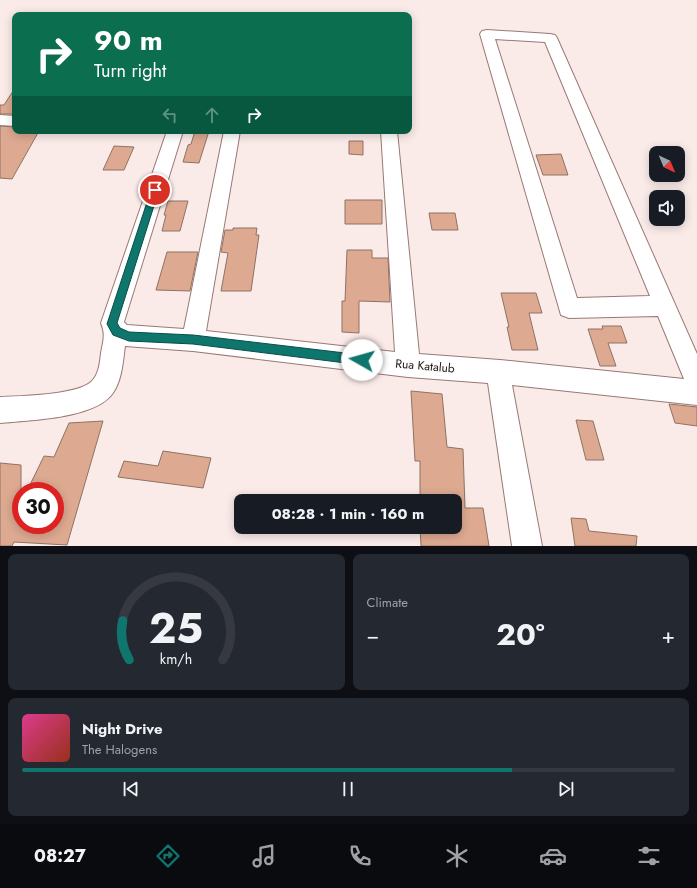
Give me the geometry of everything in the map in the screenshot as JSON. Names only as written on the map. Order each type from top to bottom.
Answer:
[{"type":"street","points":[[664,306],[569,308],[487,34],[550,38],[697,382]]},
{"type":"street","points":[[0,120],[12,120]]},
{"type":"street","points":[[0,410],[66,405],[98,392],[106,384],[114,328],[174,134]]},
{"type":"street","points":[[193,340],[231,134]]},
{"type":"street","points":[[389,134],[408,365]]},
{"type":"street","name":"Rua Katalub","points":[[114,328],[129,336],[193,340],[408,365],[500,372],[697,393]]},
{"type":"street","points":[[500,372],[500,390],[527,546]]},
{"type":"building","points":[[12,93],[12,114],[0,114],[0,105],[4,105]]},
{"type":"building","points":[[0,126],[12,127],[12,134],[37,134],[12,179],[0,178]]},
{"type":"building","points":[[194,134],[208,134],[199,163],[183,162],[188,145],[191,144]]},
{"type":"building","points":[[349,141],[363,141],[363,155],[349,154]]},
{"type":"building","points":[[114,146],[134,147],[124,170],[103,170]]},
{"type":"building","points":[[561,154],[568,175],[543,175],[536,155]]},
{"type":"building","points":[[345,200],[382,200],[382,224],[345,224]]},
{"type":"building","points":[[168,201],[188,201],[180,231],[162,231]]},
{"type":"building","points":[[429,213],[455,213],[458,230],[432,230]]},
{"type":"building","points":[[233,228],[257,228],[256,235],[259,235],[251,291],[221,291],[228,253],[221,252],[225,230],[233,230]]},
{"type":"building","points":[[347,250],[372,250],[372,258],[388,258],[390,302],[359,301],[359,333],[342,332],[342,301],[345,301]]},
{"type":"building","points":[[167,252],[198,252],[190,291],[156,290]]},
{"type":"building","points":[[501,293],[536,293],[542,313],[529,313],[538,350],[512,350],[507,327],[509,327]]},
{"type":"building","points":[[602,326],[621,326],[627,343],[608,343],[616,366],[600,366],[588,329],[603,329]]},
{"type":"building","points":[[411,391],[442,394],[447,447],[463,449],[465,508],[483,508],[489,546],[421,546],[420,534],[462,534],[462,494],[420,494],[420,461],[415,461]]},
{"type":"building","points":[[669,404],[697,407],[697,426],[675,423]]},
{"type":"building","points":[[576,420],[593,421],[604,460],[586,460]]},
{"type":"building","points":[[103,421],[67,545],[14,542],[12,546],[0,546],[0,463],[21,465],[21,482],[12,482],[12,534],[64,534],[64,482],[31,482],[44,456],[54,457],[69,423]]},
{"type":"building","points":[[163,451],[211,458],[203,488],[118,477],[124,461],[158,466]]},
{"type":"building","points":[[571,518],[586,519],[589,531],[637,536],[636,546],[575,546]]},
{"type":"route","points":[[155,190],[112,324],[116,332],[129,336],[174,338],[362,360]]}]
